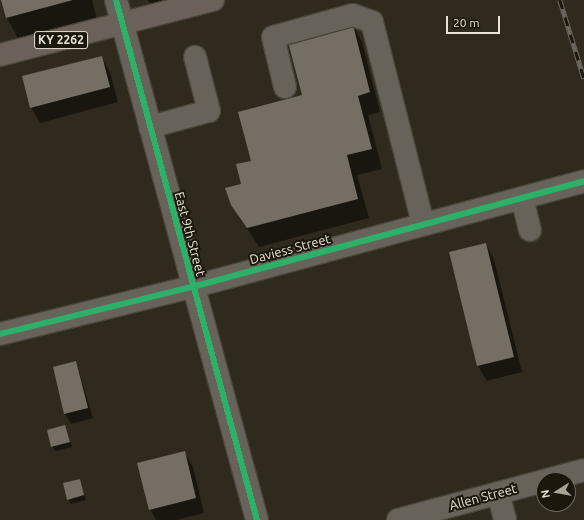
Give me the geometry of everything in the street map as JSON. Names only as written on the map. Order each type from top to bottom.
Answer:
[{"type":"main road","name":"KY 2262","points":[[0,55],[122,25],[213,0]]},
{"type":"street","name":"East 9th Street","points":[[116,0],[192,287],[257,520]]},
{"type":"street","points":[[285,87],[273,37],[353,15],[372,22],[424,224]]},
{"type":"street","points":[[150,127],[209,111],[195,57]]},
{"type":"street","name":"Daviess Street","points":[[0,334],[192,287],[584,181]]},
{"type":"street","points":[[522,198],[530,230]]},
{"type":"street","name":"Allen Street","points":[[398,520],[536,483]]},
{"type":"street","points":[[498,493],[505,520]]},
{"type":"building","points":[[1,0],[73,0],[6,18]]},
{"type":"building","points":[[352,21],[370,92],[358,96],[372,149],[347,155],[358,199],[247,228],[231,205],[225,188],[241,184],[236,164],[251,161],[238,112],[302,95],[287,38]]},
{"type":"building","points":[[102,56],[110,87],[30,108],[22,76]]},
{"type":"building","points":[[486,243],[514,357],[477,366],[449,252]]},
{"type":"building","points":[[76,361],[88,408],[64,414],[53,367]]},
{"type":"building","points":[[65,425],[70,442],[51,447],[47,430]]},
{"type":"building","points":[[185,451],[196,498],[149,510],[137,463]]},
{"type":"building","points":[[80,479],[84,495],[67,500],[63,483]]},
{"type":"railway","points":[[560,0],[584,78]]},
{"type":"cycle path","points":[[116,0],[257,520]]},
{"type":"cycle path","points":[[0,334],[192,287],[584,181]]}]
